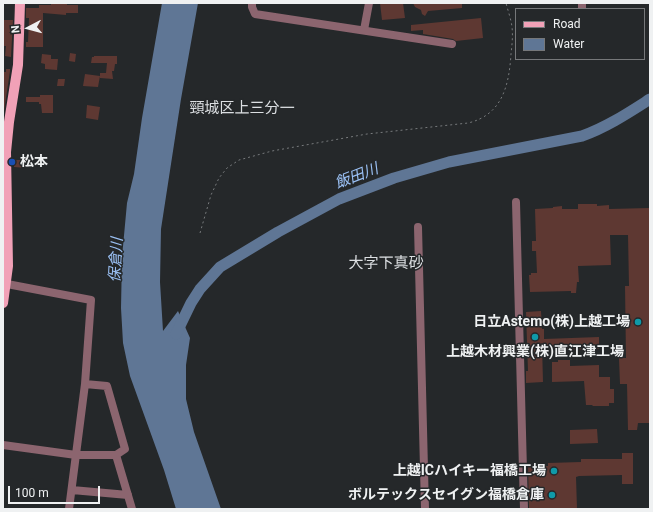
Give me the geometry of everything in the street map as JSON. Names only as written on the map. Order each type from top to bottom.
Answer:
[{"type":"main road","points":[[3,303],[7,284],[8,266],[5,151],[18,65],[20,3]]},
{"type":"street","points":[[252,3],[255,14],[452,44]]},
{"type":"street","points":[[364,30],[368,3]]},
{"type":"street","points":[[516,202],[524,509]]},
{"type":"street","points":[[418,227],[425,509]]},
{"type":"street","points":[[7,284],[91,300],[86,384],[69,509]]},
{"type":"street","points":[[3,445],[76,455],[116,455],[125,449],[107,386],[86,384]]},
{"type":"street","points":[[116,455],[132,509]]},
{"type":"street","points":[[72,490],[128,495]]},
{"type":"path","points":[[200,233],[211,195],[219,178],[227,168],[239,160],[272,151],[367,134],[468,123],[476,121],[492,111],[497,106],[503,95],[508,82],[511,65],[512,27],[506,3]]},
{"type":"water","points":[[162,3],[198,3],[181,99],[161,229],[160,282],[163,331],[178,311],[190,338],[186,365],[186,399],[194,432],[221,509],[176,509],[164,470],[130,376],[123,343],[121,308],[122,257],[127,203],[134,174]]},
{"type":"building","points":[[51,3],[78,5],[78,13],[66,13],[66,15],[43,13],[43,47],[26,47],[26,42],[28,42],[29,18],[26,18],[26,8],[39,8],[39,5],[51,5]]},
{"type":"building","points":[[380,3],[403,3],[405,18],[382,20]]},
{"type":"building","points":[[413,3],[462,3],[462,8],[428,11],[425,16],[422,14],[421,10],[415,7]]},
{"type":"building","points":[[481,18],[483,38],[456,41],[453,39],[423,34],[423,30],[411,31],[411,25]]},
{"type":"building","points":[[3,20],[13,20],[11,57],[5,56],[6,46],[3,46]]},
{"type":"building","points":[[70,53],[76,54],[75,62],[69,61]]},
{"type":"building","points":[[42,54],[51,55],[51,59],[58,59],[57,70],[45,69],[45,64],[41,63]]},
{"type":"building","points":[[117,56],[117,64],[115,64],[114,71],[112,71],[113,79],[100,78],[100,73],[106,73],[107,63],[91,63],[92,57]]},
{"type":"building","points":[[6,69],[10,69],[10,71],[3,118],[3,72],[6,72]]},
{"type":"building","points":[[85,74],[100,76],[98,87],[83,86]]},
{"type":"building","points":[[58,79],[65,79],[64,86],[57,86]]},
{"type":"building","points":[[40,95],[53,95],[53,113],[42,113],[41,104],[39,104],[39,102],[26,102],[26,97],[40,97]]},
{"type":"building","points":[[87,105],[100,107],[98,120],[86,118]]},
{"type":"building","points":[[24,156],[31,157],[30,167],[14,167],[14,160],[23,160]]},
{"type":"building","name":"日立Astemo(株)上越工場","points":[[578,204],[597,204],[597,206],[609,205],[609,209],[650,208],[650,423],[638,423],[637,430],[628,430],[627,384],[620,384],[619,358],[626,358],[625,286],[629,286],[628,235],[610,235],[611,265],[578,266],[579,282],[577,282],[576,293],[571,293],[571,291],[530,292],[529,275],[531,275],[531,273],[537,273],[536,251],[532,251],[532,241],[536,241],[535,209],[562,206],[562,209],[578,209]]},
{"type":"building","points":[[541,311],[544,339],[599,337],[599,349],[553,350],[553,345],[542,345],[543,382],[526,383],[526,371],[528,371],[526,312]]},
{"type":"building","points":[[558,360],[570,360],[570,366],[599,365],[599,377],[610,377],[610,389],[614,389],[614,403],[609,403],[609,406],[586,405],[584,381],[552,382],[552,362],[558,362]]},
{"type":"building","points":[[597,429],[598,443],[570,444],[570,430]]},
{"type":"building","points":[[622,453],[633,453],[633,484],[622,484],[622,475],[579,476],[576,477],[577,509],[529,509],[528,466],[548,466],[548,463],[581,462],[581,459],[622,459]]},
{"type":"waterway","name":"飯田川","points":[[176,334],[191,303],[200,289],[220,267],[278,232],[339,199],[394,178],[449,162],[582,136],[609,124],[650,99]]},
{"type":"place","name":"松本","points":[[12,162]]},
{"type":"place","name":"日立Astemo(株)上越工場","points":[[638,322]]},
{"type":"place","name":"上越木材興業(株)直江津工場","points":[[535,337]]},
{"type":"place","name":"上越ICハイキー福橋工場","points":[[554,471]]},
{"type":"place","name":"ボルテックスセイグン福橋倉庫","points":[[552,495]]},
{"type":"district","name":"頸城区上三分一","points":[[242,109]]},
{"type":"district","name":"大字下真砂","points":[[386,264]]},
{"type":"water label","name":"保倉川","points":[[117,260]]}]
